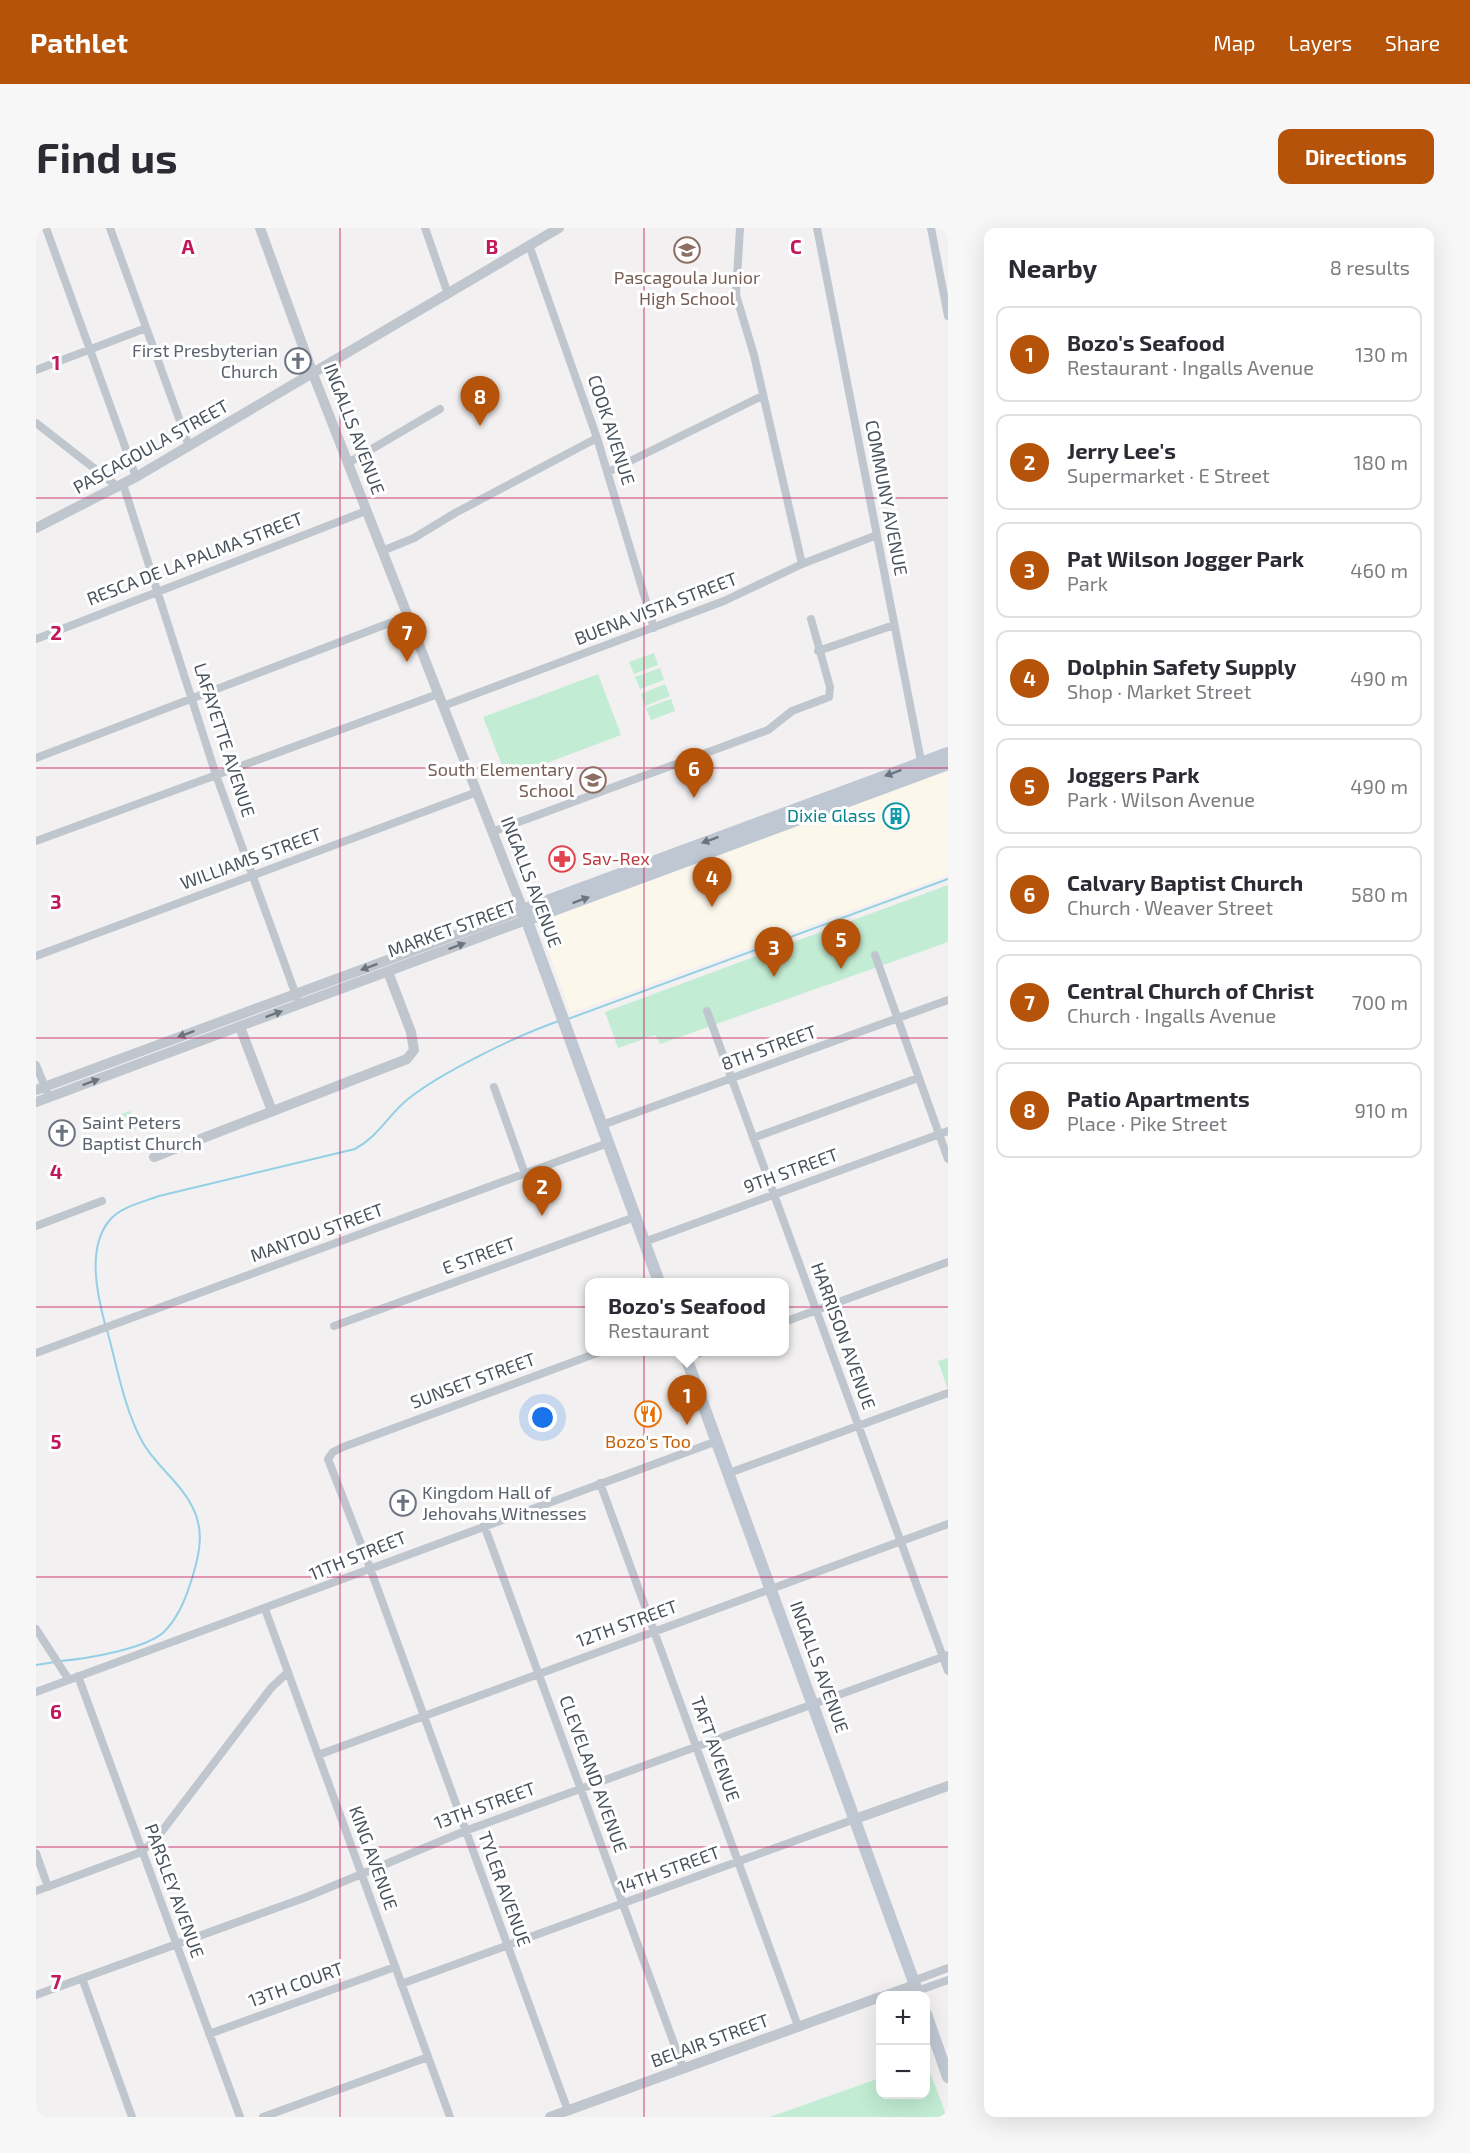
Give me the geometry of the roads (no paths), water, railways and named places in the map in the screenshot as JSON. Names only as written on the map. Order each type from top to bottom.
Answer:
[{"type":"main road","name":"MARKET STREET","points":[[524,915],[922,768],[948,753]]},
{"type":"main road","name":"MARKET STREET","points":[[922,768],[948,764]]},
{"type":"main road","name":"INGALLS AVENUE","points":[[524,915],[658,1278]]},
{"type":"main road","name":"INGALLS AVENUE","points":[[686,1356],[916,1988]]},
{"type":"main road","points":[[930,2026],[948,2078]]},
{"type":"street","points":[[36,232],[47,228],[136,477]]},
{"type":"street","points":[[110,228],[189,446]]},
{"type":"street","name":"INGALLS AVENUE","points":[[260,228],[313,374],[524,915]]},
{"type":"street","points":[[425,228],[448,294]]},
{"type":"street","name":"PASCAGOULA STREET","points":[[36,528],[136,477],[560,228]]},
{"type":"street","points":[[740,228],[736,295],[754,355],[802,564]]},
{"type":"street","name":"COMMUNY AVENUE","points":[[817,228],[922,768]]},
{"type":"street","points":[[931,228],[948,316]]},
{"type":"street","name":"COOK AVENUE","points":[[529,246],[597,438],[654,628]]},
{"type":"street","points":[[37,367],[146,328]]},
{"type":"street","points":[[608,472],[762,396]]},
{"type":"street","points":[[348,463],[440,409]]},
{"type":"street","points":[[36,423],[120,485]]},
{"type":"street","points":[[382,551],[414,538],[471,504],[597,438]]},
{"type":"street","name":"LAFAYETTE AVENUE","points":[[120,485],[158,590],[216,775],[298,999]]},
{"type":"street","name":"RESCA DE LA PALMA STREET","points":[[36,639],[366,510]]},
{"type":"street","name":"BUENA VISTA STREET","points":[[443,706],[747,592],[802,564],[878,535]]},
{"type":"street","points":[[36,758],[408,616]]},
{"type":"street","points":[[492,832],[768,730],[797,710],[829,697],[830,687],[818,651],[811,618]]},
{"type":"street","points":[[818,651],[894,625]]},
{"type":"street","points":[[36,842],[438,694]]},
{"type":"street","name":"WILLIAMS STREET","points":[[36,956],[477,792]]},
{"type":"street","name":"MARKET STREET","points":[[43,1091],[240,1027],[298,999],[388,972],[524,915]]},
{"type":"street","name":"MARKET STREET","points":[[36,1102],[43,1091],[524,915]]},
{"type":"street","points":[[875,955],[918,1078],[944,1133],[948,1159]]},
{"type":"street","points":[[154,1157],[406,1059],[414,1050],[411,1032],[388,972]]},
{"type":"street","name":"8TH STREET","points":[[602,1125],[948,1000]]},
{"type":"street","name":"HARRISON AVENUE","points":[[707,1011],[858,1426],[945,1656],[948,1671]]},
{"type":"street","points":[[240,1027],[272,1111]]},
{"type":"street","points":[[36,1065],[43,1091]]},
{"type":"street","points":[[753,1138],[918,1078]]},
{"type":"street","points":[[494,1087],[525,1174]]},
{"type":"street","name":"9TH STREET","points":[[644,1242],[944,1133]]},
{"type":"street","name":"MANTOU STREET","points":[[36,1353],[608,1143]]},
{"type":"street","points":[[36,1226],[102,1201]]},
{"type":"street","name":"E STREET","points":[[334,1326],[635,1217]]},
{"type":"street","points":[[789,1320],[948,1262]]},
{"type":"street","name":"SUNSET STREET","points":[[348,1509],[328,1459],[333,1452],[589,1356]]},
{"type":"street","points":[[729,1473],[948,1393]]},
{"type":"street","name":"11TH STREET","points":[[69,1680],[163,1641],[266,1610],[369,1567],[717,1441]]},
{"type":"street","name":"TAFT AVENUE","points":[[600,1483],[798,2026]]},
{"type":"street","name":"TYLER AVENUE","points":[[348,1509],[568,2111]]},
{"type":"street","name":"12TH STREET","points":[[318,1755],[948,1524]]},
{"type":"street","name":"CLEVELAND AVENUE","points":[[484,1525],[682,2068]]},
{"type":"street","name":"KING AVENUE","points":[[266,1610],[450,2117]]},
{"type":"street","points":[[36,1629],[69,1680],[36,1692]]},
{"type":"street","name":"13TH STREET","points":[[36,1995],[362,1875],[465,1831],[945,1656]]},
{"type":"street","points":[[36,1891],[142,1851],[165,1830],[271,1688],[288,1672]]},
{"type":"street","name":"PARSLEY AVENUE","points":[[78,1676],[240,2117]]},
{"type":"street","name":"14TH STREET","points":[[402,1984],[948,1786]]},
{"type":"street","points":[[36,1853],[48,1887]]},
{"type":"street","name":"13TH COURT","points":[[208,2034],[395,1967]]},
{"type":"street","name":"BELAIR STREET","points":[[916,1988],[948,1968]]},
{"type":"street","points":[[82,1978],[132,2117]]},
{"type":"street","name":"BELAIR STREET","points":[[916,1988],[948,1980]]},
{"type":"street","name":"BELAIR STREET","points":[[550,2117],[876,1998]]},
{"type":"street","points":[[263,2117],[428,2057]]},
{"type":"waterway","points":[[568,1019],[948,879]]},
{"type":"waterway","points":[[105,1324],[97,1285],[96,1258],[102,1232],[119,1212],[159,1196],[355,1149],[371,1138],[408,1099],[440,1077],[502,1045],[559,1021]]},
{"type":"waterway","points":[[60,1661],[130,1648],[145,1643],[165,1631],[179,1612],[199,1549],[199,1525],[193,1508],[182,1491],[149,1452],[136,1430],[126,1402],[107,1330]]},
{"type":"waterway","points":[[36,1665],[55,1662]]},
{"type":"place","name":"Pascagoula Junior High School","points":[[687,250]]},
{"type":"place","name":"First Presbyterian Church","points":[[298,361]]},
{"type":"place","name":"Patio Apartments","points":[[480,426]]},
{"type":"place","name":"Central Church of Christ","points":[[407,662]]},
{"type":"place","name":"South Elementary School","points":[[593,780]]},
{"type":"place","name":"Calvary Baptist Church","points":[[694,798]]},
{"type":"place","name":"Dixie Glass","points":[[896,816]]},
{"type":"place","name":"Sav-Rex","points":[[562,859]]},
{"type":"place","name":"Dolphin Safety Supply","points":[[712,907]]},
{"type":"place","name":"Joggers Park","points":[[841,969]]},
{"type":"place","name":"Pat Wilson Jogger Park","points":[[774,977]]},
{"type":"place","name":"Saint Peters Baptist Church","points":[[62,1133]]},
{"type":"place","name":"Jerry Lee's","points":[[542,1216]]},
{"type":"place","name":"Bozo's Too","points":[[648,1414]]},
{"type":"place","name":"Bozo's Seafood","points":[[687,1425]]},
{"type":"place","name":"Kingdom Hall of Jehovahs Witnesses","points":[[403,1503]]}]
